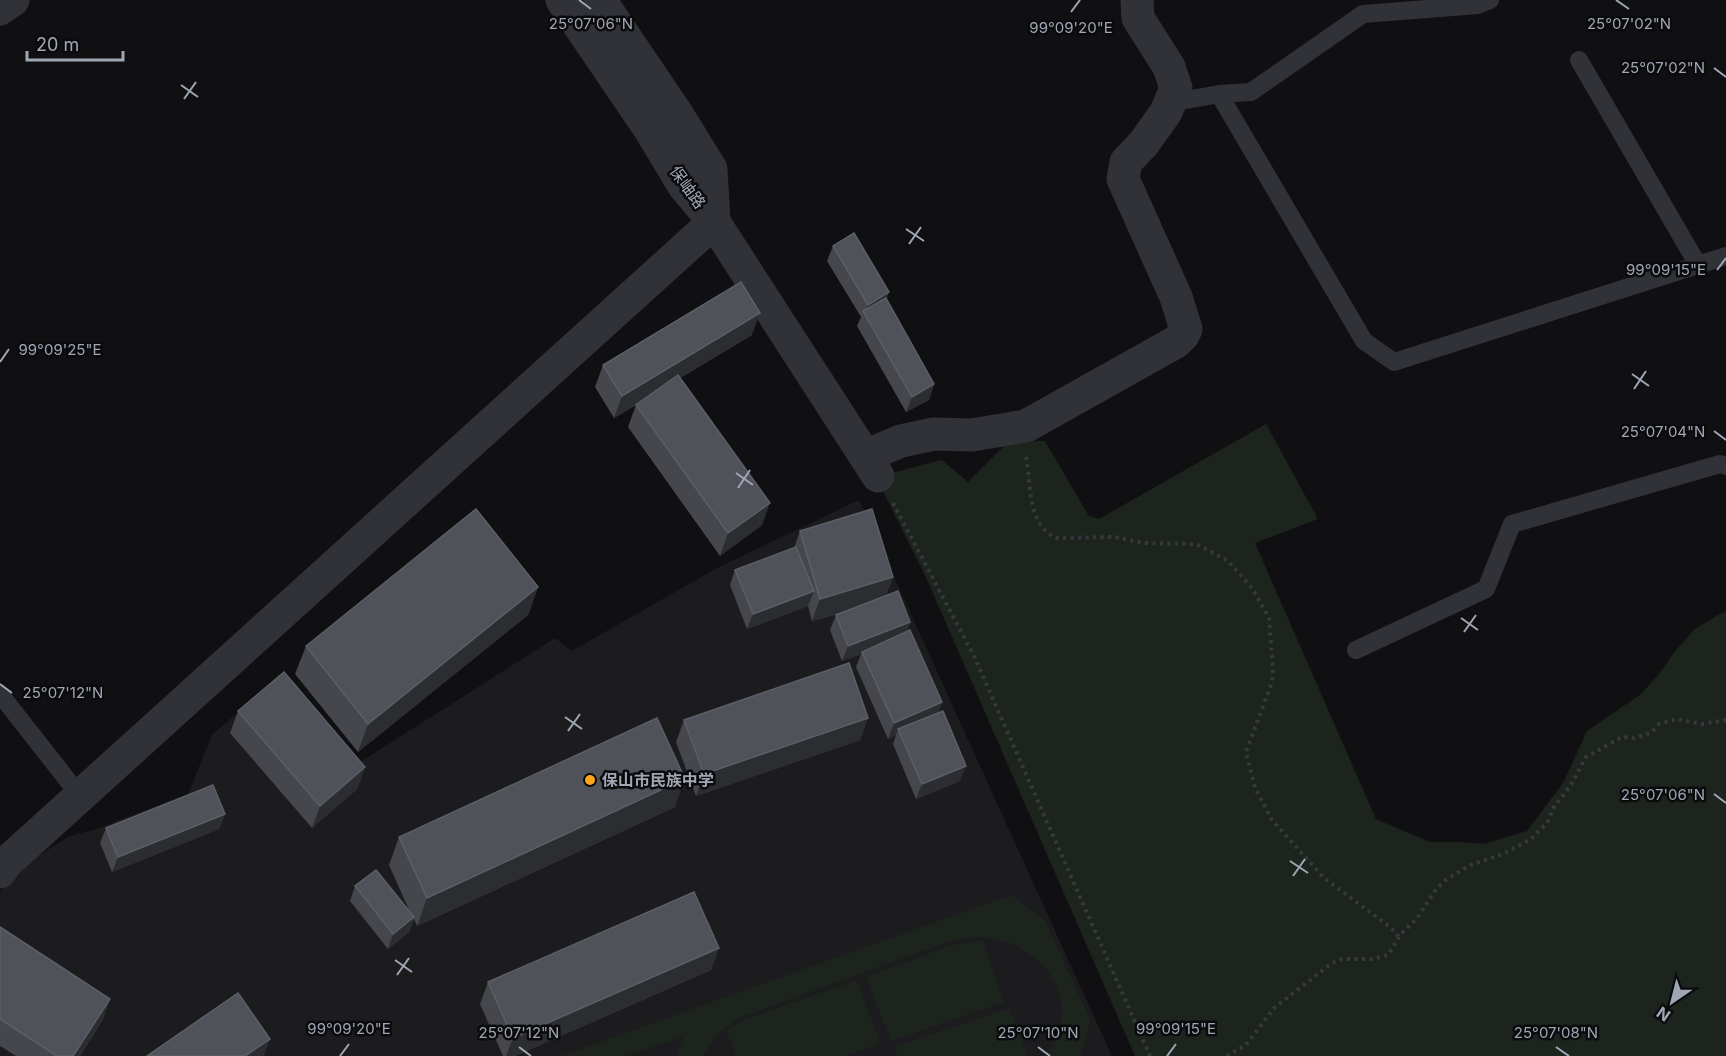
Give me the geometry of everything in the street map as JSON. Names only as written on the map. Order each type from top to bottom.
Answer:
[{"type":"street","points":[[0,9],[12,0]]},
{"type":"street","name":"保岫路","points":[[562,0],[651,131],[684,186],[714,222]]},
{"type":"street","name":"保岫路","points":[[600,0],[711,169],[714,222]]},
{"type":"street","points":[[0,872],[5,864],[714,222],[872,466],[901,441],[934,434],[972,435],[1026,426],[1176,342],[1186,329],[1176,297],[1123,179],[1126,162],[1144,143],[1166,112],[1176,88],[1169,67],[1138,18],[1137,0]]},
{"type":"lane","points":[[1170,103],[1219,94],[1251,92],[1363,14],[1478,5],[1490,0]]},
{"type":"lane","points":[[1580,60],[1698,265]]},
{"type":"lane","points":[[1219,94],[1364,341],[1394,362],[1726,256]]},
{"type":"lane","points":[[1356,650],[1486,589],[1512,524],[1720,464],[1726,466]]},
{"type":"lane","points":[[0,694],[80,796]]},
{"type":"path","points":[[1004,430],[1026,458],[1034,514],[1039,527],[1050,535],[1056,538],[1115,537],[1144,543],[1196,544],[1228,561],[1252,588],[1269,618],[1273,669],[1272,682],[1246,752],[1255,788],[1272,820],[1324,878],[1400,937]]},
{"type":"path","points":[[872,466],[974,656],[1150,1056]]},
{"type":"path","points":[[1227,1056],[1246,1045],[1274,1008],[1325,967],[1342,959],[1371,959],[1388,955],[1437,888],[1446,880],[1468,866],[1503,854],[1532,838],[1547,823],[1554,807],[1571,785],[1586,757],[1599,748],[1622,736],[1634,738],[1645,735],[1652,732],[1659,724],[1677,719],[1702,724],[1726,720]]},
{"type":"shaded area","points":[[1266,424],[1318,519],[1255,543],[1376,819],[1430,842],[1484,844],[1527,831],[1563,783],[1587,731],[1641,694],[1695,629],[1726,612],[1726,1056],[1135,1056],[925,575],[876,477],[942,460],[968,482],[1010,440],[1045,441],[1089,516],[1099,519]]},
{"type":"shaded area","name":"保山市民族中学","points":[[859,500],[1112,1056],[0,1056],[0,892],[15,870],[70,836],[96,829],[188,794],[212,735],[280,676],[354,766],[555,638],[572,651],[717,568]]},
{"type":"shaded area","points":[[1011,895],[1045,920],[1090,1019],[1080,1056],[1047,1056],[1058,1030],[1062,1010],[1057,988],[1051,975],[1042,964],[1018,947],[991,938],[976,937],[936,946],[739,1018],[717,1035],[703,1056],[676,1056],[683,1037],[626,1056],[561,1056]]},
{"type":"shaded area","points":[[983,940],[1004,1002],[891,1041],[866,977],[952,945]]},
{"type":"shaded area","points":[[857,980],[880,1043],[846,1056],[736,1056],[726,1030],[743,1020]]},
{"type":"shaded area","points":[[1009,1008],[1028,1056],[898,1056],[894,1047]]},
{"type":"building","points":[[854,233],[889,292],[868,305],[833,246]]},
{"type":"building","points":[[741,282],[760,313],[622,396],[603,365]]},
{"type":"building","points":[[886,298],[934,384],[912,397],[863,311]]},
{"type":"building","points":[[678,375],[770,503],[728,533],[636,405]]},
{"type":"building","points":[[476,509],[538,587],[368,724],[306,646]]},
{"type":"building","points":[[872,509],[893,577],[820,599],[800,531]]},
{"type":"building","points":[[796,547],[814,591],[753,614],[735,570]]},
{"type":"building","points":[[898,591],[910,622],[848,646],[836,615]]},
{"type":"building","points":[[910,630],[942,702],[894,723],[862,652]]},
{"type":"building","points":[[849,663],[868,718],[704,774],[684,720]]},
{"type":"building","points":[[284,672],[365,767],[320,806],[238,711]]},
{"type":"building","points":[[943,711],[966,766],[922,784],[898,729]]},
{"type":"building","points":[[657,718],[685,779],[427,898],[399,837]]},
{"type":"building","points":[[213,785],[225,814],[118,857],[106,828]]},
{"type":"building","points":[[376,870],[414,917],[393,934],[355,886]]},
{"type":"building","points":[[694,892],[719,948],[513,1038],[488,982]]},
{"type":"building","points":[[0,927],[110,999],[73,1056],[57,1056],[0,1019]]},
{"type":"building","points":[[238,993],[270,1039],[245,1056],[147,1056]]},
{"type":"place","name":"保山市民族中学","points":[[590,780]]}]
